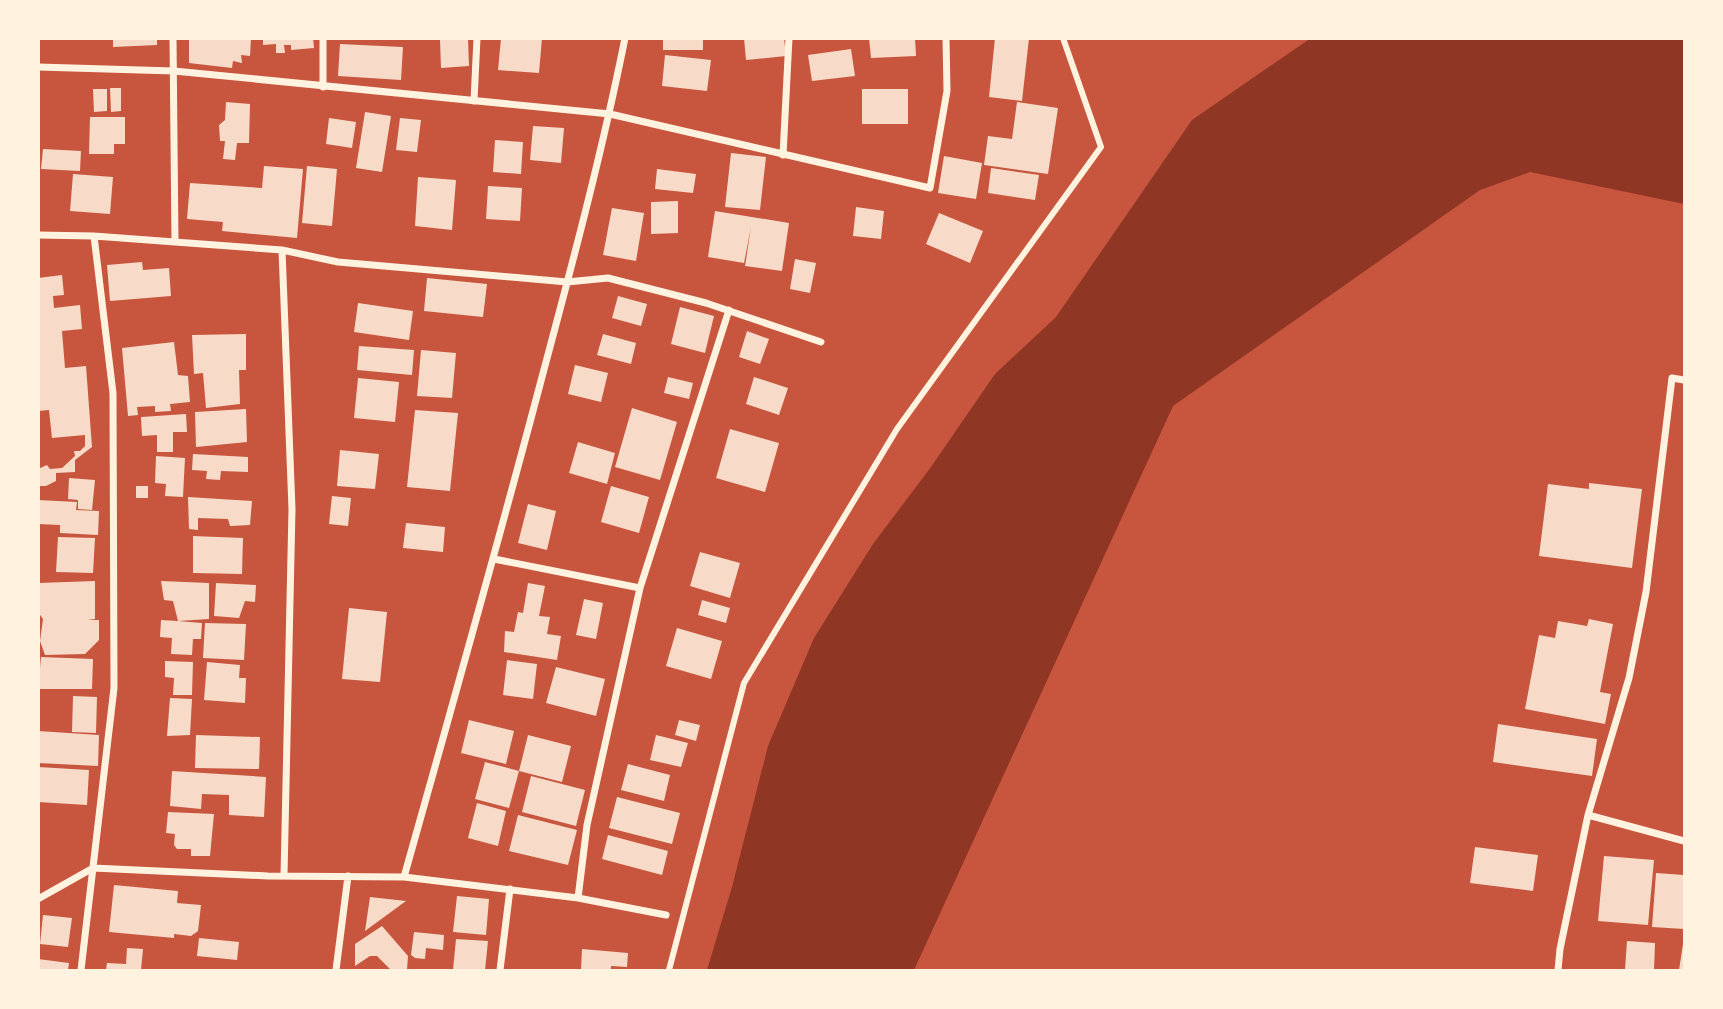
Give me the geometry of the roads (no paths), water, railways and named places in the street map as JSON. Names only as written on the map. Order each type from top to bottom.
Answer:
[{"type":"street","points":[[173,38],[175,242]]},
{"type":"street","points":[[323,38],[323,87]]},
{"type":"street","points":[[474,101],[477,38]]},
{"type":"street","points":[[404,877],[494,559],[567,282],[610,114],[625,38]]},
{"type":"street","points":[[783,155],[789,38]]},
{"type":"street","points":[[38,67],[174,71],[610,114],[930,188],[947,91],[946,38]]},
{"type":"street","points":[[669,971],[744,683],[897,429],[1101,147],[1063,38]]},
{"type":"street","points":[[38,235],[94,236],[282,250],[338,262],[567,282],[608,278],[729,310],[821,342]]},
{"type":"street","points":[[81,971],[114,688],[113,393],[94,236]]},
{"type":"street","points":[[282,250],[292,509],[284,876]]},
{"type":"street","points":[[578,898],[587,825],[640,589],[729,310]]},
{"type":"street","points":[[1558,971],[1560,948],[1588,815],[1629,678],[1646,592],[1672,378],[1685,380]]},
{"type":"street","points":[[494,559],[640,589]]},
{"type":"street","points":[[1588,815],[1685,841]]},
{"type":"street","points":[[38,899],[93,868],[284,876],[404,877],[578,898],[666,915]]},
{"type":"street","points":[[336,971],[348,876]]},
{"type":"street","points":[[500,971],[510,889]]}]
